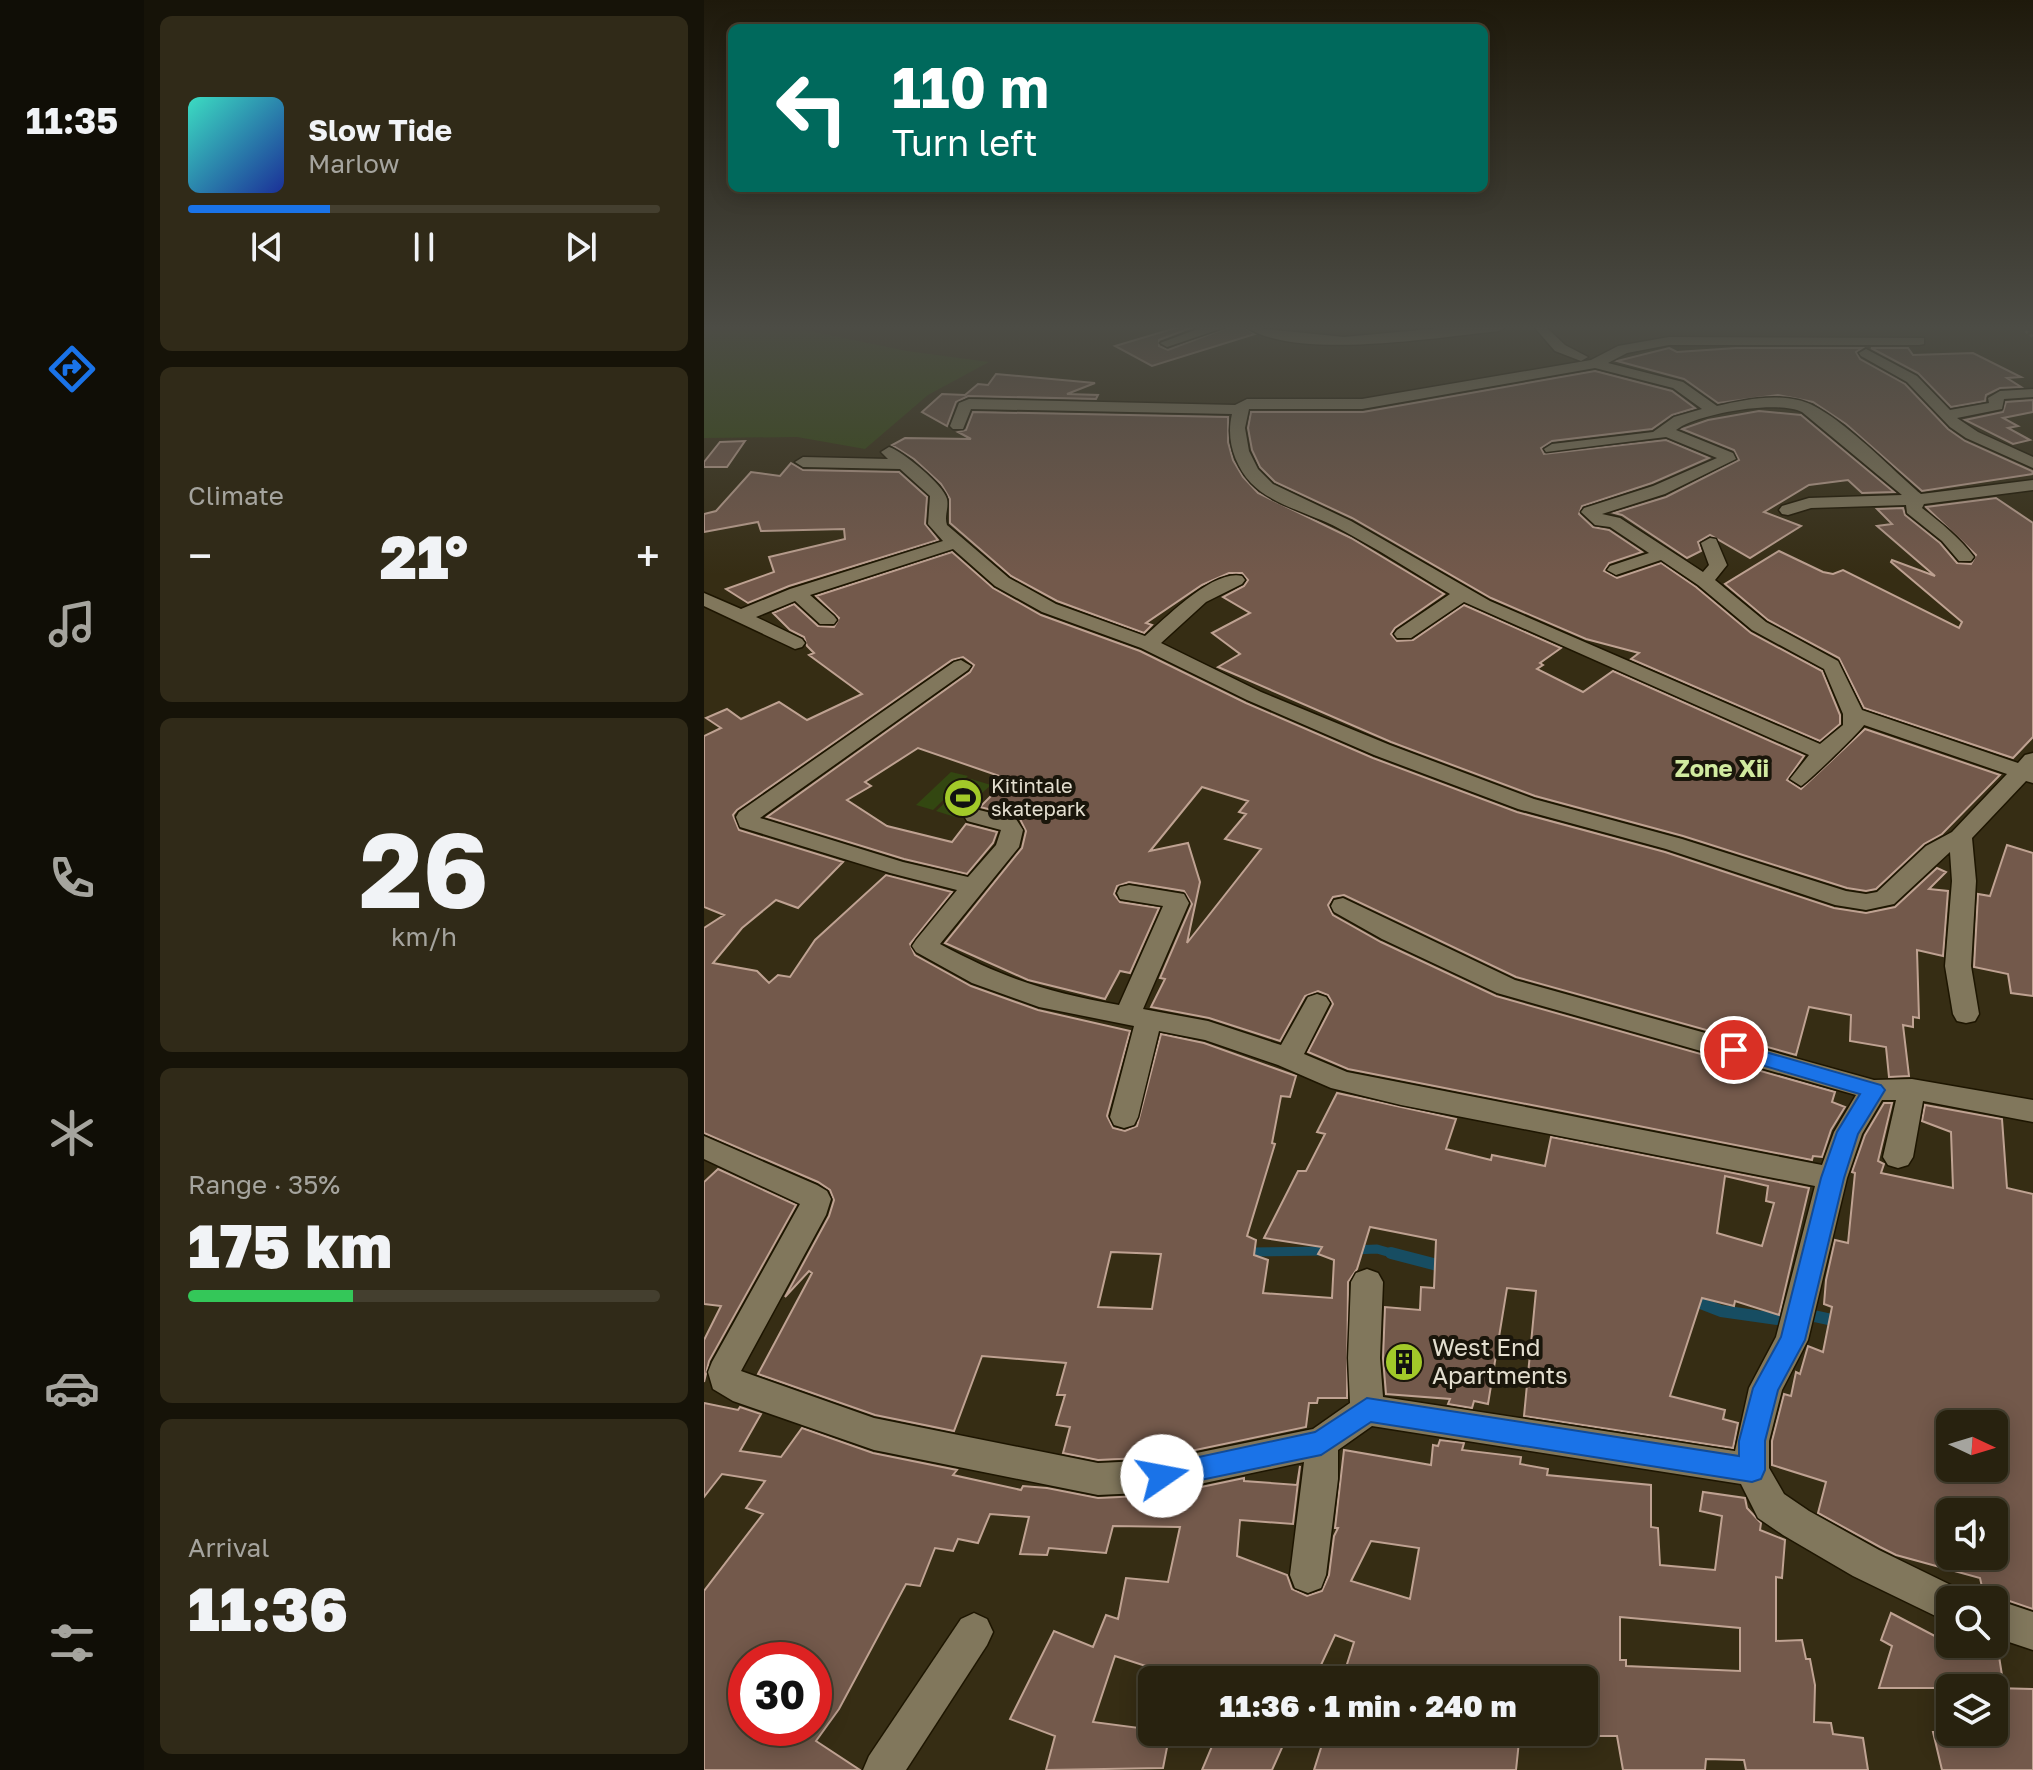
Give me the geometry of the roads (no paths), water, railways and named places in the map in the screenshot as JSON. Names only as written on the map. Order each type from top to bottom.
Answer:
[{"type":"street","points":[[958,426],[963,410]]},
{"type":"street","points":[[1221,410],[1239,410],[1237,433],[1243,459],[1258,482],[1345,525],[1461,595],[1822,753]]},
{"type":"street","points":[[1713,410],[1716,412]]},
{"type":"street","points":[[1667,432],[1681,419],[1722,410]]},
{"type":"street","points":[[1807,410],[1819,416],[1917,500]]},
{"type":"street","points":[[1941,410],[1972,435],[2033,463]]},
{"type":"street","points":[[1946,415],[1977,410]]},
{"type":"street","points":[[1552,449],[1667,432],[1727,456],[1728,459],[1659,490],[1590,512],[1601,521],[1614,522],[1705,581],[1759,626],[1831,665],[1839,673],[1841,689],[1853,714],[1854,727],[1822,753],[1801,779]]},
{"type":"street","points":[[803,462],[898,458],[919,480],[930,485],[938,496],[935,522],[954,543],[1015,590],[1049,608],[1148,644],[1254,696],[1526,804],[1674,844],[1844,899],[1866,902],[1885,898],[1934,851],[1960,837],[2030,770],[1853,714]]},
{"type":"street","points":[[1788,510],[1809,503],[1917,500],[2033,485]]},
{"type":"street","points":[[1917,500],[1913,509],[1948,537],[1965,557]]},
{"type":"street","points":[[741,616],[797,593],[954,543]]},
{"type":"street","points":[[1705,581],[1718,565],[1710,543]]},
{"type":"street","points":[[1616,570],[1662,554]]},
{"type":"street","points":[[1148,644],[1199,598],[1236,580]]},
{"type":"street","points":[[797,593],[827,620]]},
{"type":"street","points":[[1404,634],[1461,595]]},
{"type":"street","points":[[704,599],[795,643]]},
{"type":"street","points":[[961,666],[746,819],[755,827],[973,886]]},
{"type":"street","points":[[975,816],[1008,824],[1012,830],[1007,847],[927,941],[927,949],[981,977],[1048,1001],[1208,1031],[1288,1058],[1341,1081],[1832,1178]]},
{"type":"street","points":[[1960,837],[1964,881],[1958,966],[1966,1014]]},
{"type":"street","points":[[1124,1117],[1138,1017],[1177,903],[1175,900],[1129,893]]},
{"type":"street","points":[[1343,906],[1391,933],[1506,987],[1874,1090],[1912,1089],[2033,1111]]},
{"type":"street","points":[[1288,1058],[1317,1003]]},
{"type":"street","points":[[1898,1157],[1912,1089]]},
{"type":"street","points":[[1874,1090],[1848,1132],[1832,1178],[1792,1340],[1766,1388],[1752,1441],[1752,1470],[1771,1506],[1866,1563],[1936,1597]]},
{"type":"street","points":[[704,1147],[814,1195],[816,1202],[724,1372],[725,1379],[874,1434],[1098,1479],[1162,1476],[1321,1443],[1367,1410],[1752,1470]]},
{"type":"street","points":[[1367,1282],[1364,1358],[1367,1410]]},
{"type":"street","points":[[1308,1575],[1321,1479],[1321,1443]]},
{"type":"street","points":[[2008,1623],[2033,1631]]},
{"type":"street","points":[[883,1770],[974,1632]]},
{"type":"waterway","points":[[1353,1250],[1377,1249],[1391,1253]]},
{"type":"waterway","points":[[1245,1252],[1328,1251]]},
{"type":"waterway","points":[[1391,1253],[1445,1267]]},
{"type":"waterway","points":[[1391,1253],[1398,1255]]},
{"type":"waterway","points":[[1690,1299],[1721,1311],[1790,1321]]},
{"type":"waterway","points":[[1803,1318],[1814,1316],[1837,1321]]},
{"type":"place","name":"Kitintale skatepark","points":[[963,798]]},
{"type":"place","name":"West End Apartments","points":[[1404,1362]]},
{"type":"district","name":"Zone Xii","points":[[1722,769]]}]
